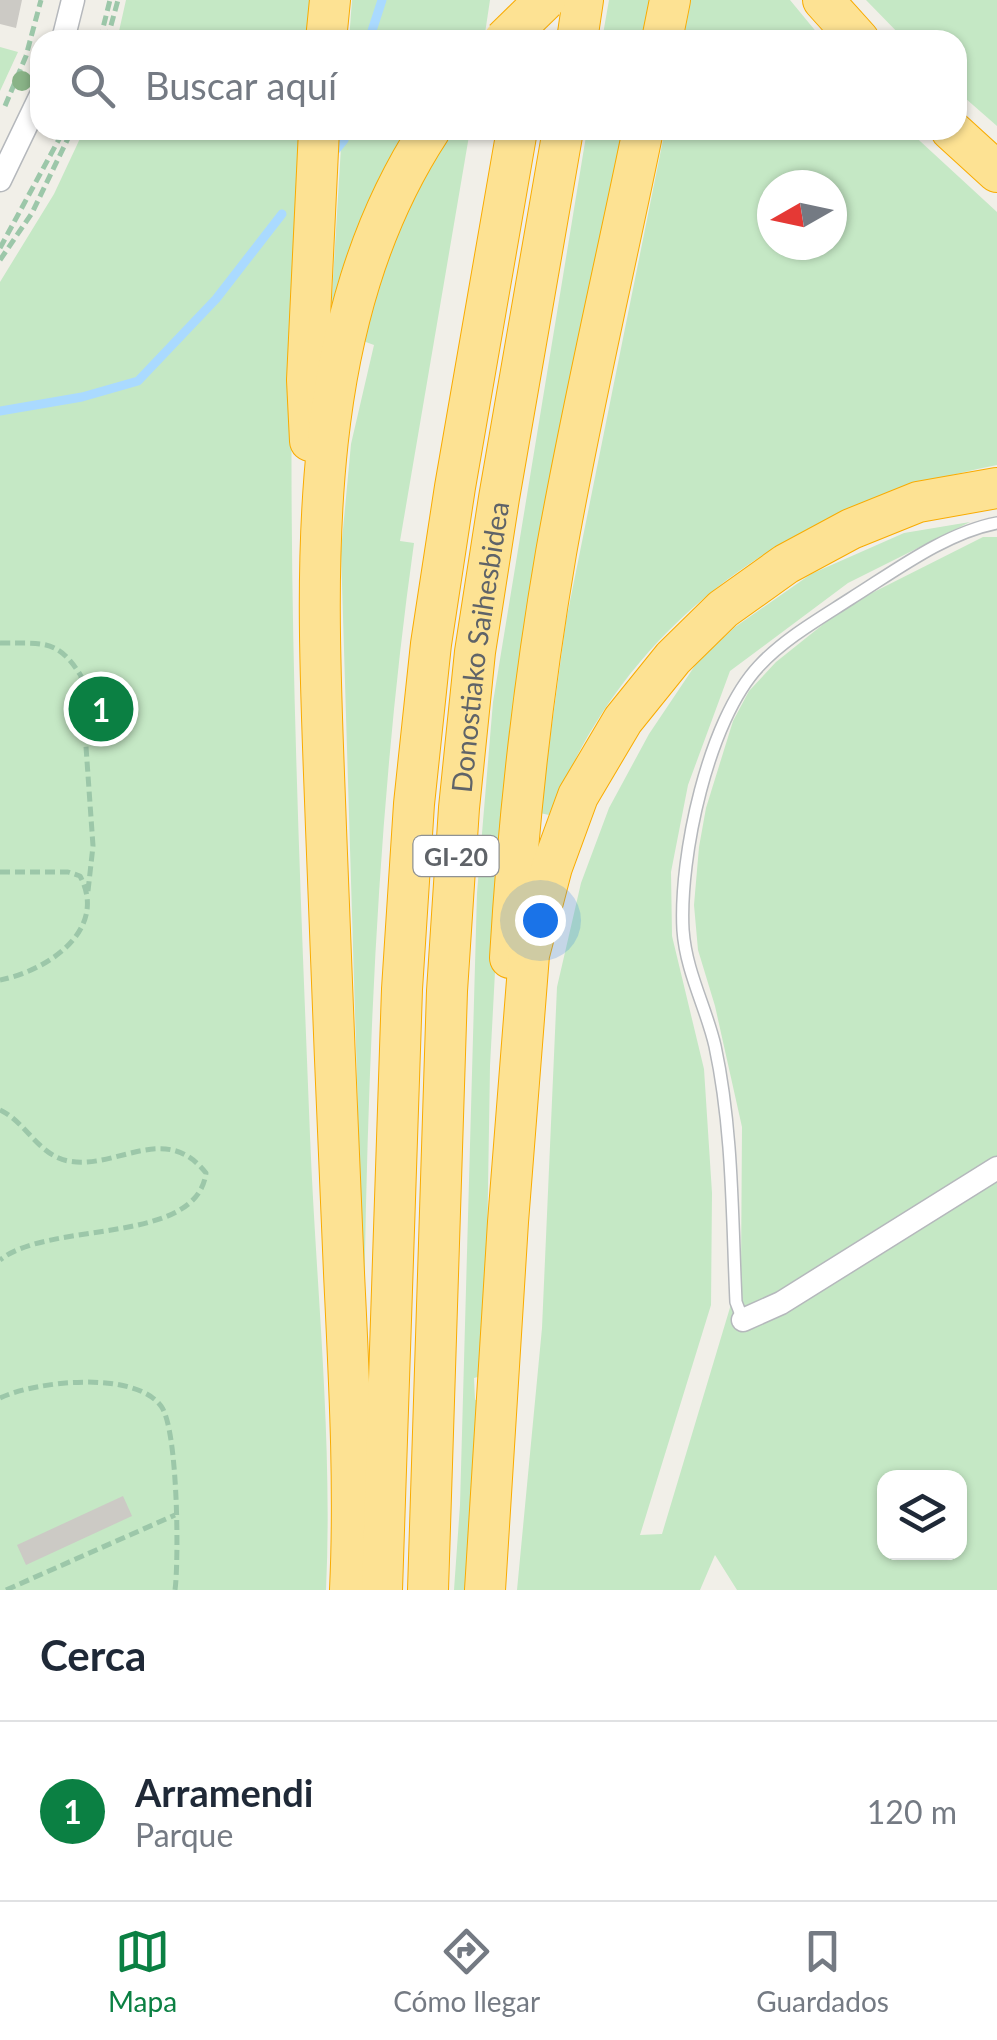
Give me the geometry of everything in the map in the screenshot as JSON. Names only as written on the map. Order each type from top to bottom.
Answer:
[{"type":"highway","points":[[327,30],[330,0]]},
{"type":"highway","points":[[532,30],[536,0]]},
{"type":"highway","points":[[514,30],[545,0]]},
{"type":"highway","points":[[578,30],[582,0]]},
{"type":"highway","points":[[664,30],[670,0]]},
{"type":"highway","points":[[822,0],[849,30]]},
{"type":"highway","points":[[319,140],[308,380],[351,1416],[350,1590]]},
{"type":"highway","points":[[319,623],[327,448],[353,308],[380,226],[425,140]]},
{"type":"highway","name":"Donostiako Saihesbidea","points":[[382,1590],[402,989],[414,804],[431,644],[515,140]]},
{"type":"highway","name":"Donostiako Saihesbidea","points":[[428,1590],[447,990],[459,808],[475,652],[561,140]]},
{"type":"highway","points":[[508,1222],[506,1015],[516,855],[530,727],[556,552],[641,140]]},
{"type":"highway","points":[[962,140],[997,172]]},
{"type":"highway","points":[[484,1590],[529,955],[552,867],[578,796],[623,720],[673,658],[723,609],[786,564],[851,529],[918,502],[997,488]]},
{"type":"street","points":[[66,30],[73,0]]},
{"type":"street","points":[[0,180],[30,118]]},
{"type":"street","points":[[743,1320],[781,1303],[997,1168]]},
{"type":"lane","points":[[743,1320],[736,1302],[728,1134],[714,1044],[692,980],[684,931],[685,870],[693,822],[715,748],[737,695],[759,665],[810,624],[903,566],[977,527],[997,523]]},
{"type":"path","points":[[33,30],[41,0]]},
{"type":"path","points":[[105,30],[110,0]]},
{"type":"path","points":[[107,30],[118,0]]},
{"type":"path","points":[[0,118],[30,41]]},
{"type":"path","points":[[0,248],[59,140]]},
{"type":"path","points":[[0,260],[32,213],[67,140]]},
{"type":"path","points":[[0,643],[52,645],[70,658],[81,676],[93,846],[86,917],[66,949],[27,974],[0,980]]},
{"type":"path","points":[[0,872],[68,872],[80,876],[88,891]]},
{"type":"path","points":[[0,1110],[42,1148],[65,1161],[92,1162],[136,1150],[166,1148],[194,1157],[206,1173],[204,1188],[188,1206],[163,1220],[36,1242],[0,1260]]},
{"type":"path","points":[[0,1398],[16,1390],[57,1382],[134,1387],[161,1406],[172,1438],[175,1590]]},
{"type":"path","points":[[6,1590],[175,1516]]},
{"type":"green space","points":[[126,0],[314,0],[312,30],[119,30]]},
{"type":"green space","points":[[352,0],[490,0],[486,30],[350,30]]},
{"type":"green space","points":[[609,0],[657,0],[651,30],[604,30]]},
{"type":"green space","points":[[691,0],[790,0],[815,30],[685,30]]},
{"type":"green space","points":[[866,0],[997,0],[997,126],[967,100],[967,30],[895,30]]},
{"type":"green space","points":[[0,47],[18,52],[0,91]]},
{"type":"green space","points":[[79,140],[303,140],[293,342],[292,563],[306,1041],[326,1420],[326,1590],[0,1590],[0,282],[54,194]]},
{"type":"green space","points":[[341,140],[468,140],[400,541],[414,543],[383,830],[368,1118],[364,1310],[341,551],[351,444],[374,345],[330,329]]},
{"type":"green space","points":[[585,140],[630,140],[503,821],[490,1066],[485,1375],[474,1378],[475,1400],[485,1398],[470,1590],[454,1590],[460,1505],[477,893],[493,702]]},
{"type":"green space","points":[[663,140],[919,140],[997,212],[997,465],[936,479],[820,523],[767,552],[717,587],[630,674],[588,737],[549,815],[540,813],[566,621]]},
{"type":"green space","points":[[970,522],[848,583],[730,671],[688,785],[671,872],[672,936],[704,1069],[712,1193],[711,1305],[640,1535],[662,1534],[741,1271],[742,1127],[698,950],[694,905],[706,808],[733,721],[749,691],[776,662],[846,606],[983,537],[997,537],[997,1590],[737,1590],[715,1555],[700,1590],[517,1590],[542,1328],[557,987],[581,883],[609,808],[649,734],[698,661],[735,627],[811,574],[904,533]]},
{"type":"building","points":[[0,0],[22,0],[16,28],[0,24]]},
{"type":"building","points":[[123,1496],[132,1516],[26,1565],[17,1545]]},
{"type":"waterway","points":[[372,30],[382,0]]},
{"type":"waterway","points":[[335,151],[344,140]]},
{"type":"waterway","points":[[0,411],[82,397],[138,381],[216,299],[282,214]]},
{"type":"place","name":"Arramendi","points":[[101,709]]}]
